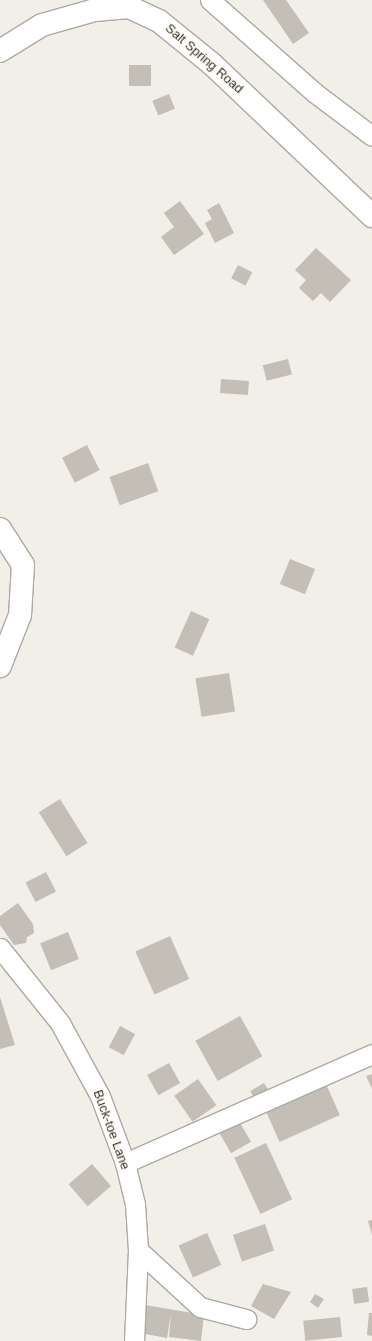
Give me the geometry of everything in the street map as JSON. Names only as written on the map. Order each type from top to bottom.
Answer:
[{"type":"street","points":[[210,0],[315,93],[372,136]]},
{"type":"street","name":"Salt Spring Road","points":[[2,44],[42,25],[95,10],[135,4],[159,21],[212,64],[372,216]]},
{"type":"street","points":[[0,529],[23,565],[20,615],[0,666]]},
{"type":"street","name":"Buck-toe Lane","points":[[0,948],[60,1023],[100,1096],[125,1163],[135,1204],[138,1250],[134,1341]]},
{"type":"street","points":[[125,1163],[372,1054]]},
{"type":"street","points":[[138,1250],[200,1307],[246,1319]]},
{"type":"building","points":[[263,0],[286,0],[309,33],[293,44]]},
{"type":"building","points":[[129,65],[151,65],[151,86],[129,86]]},
{"type":"building","points":[[169,94],[175,109],[158,116],[152,101]]},
{"type":"building","points":[[180,201],[204,234],[174,255],[161,237],[174,227],[164,213]]},
{"type":"building","points":[[219,203],[234,233],[215,243],[205,223],[212,219],[207,210]]},
{"type":"building","points":[[316,248],[351,280],[330,302],[321,293],[313,301],[299,288],[306,280],[295,270]]},
{"type":"building","points":[[238,265],[252,272],[245,286],[231,278]]},
{"type":"building","points":[[288,359],[292,375],[267,381],[263,365]]},
{"type":"building","points":[[221,379],[249,381],[248,395],[220,393]]},
{"type":"building","points":[[87,445],[100,470],[75,483],[62,458]]},
{"type":"building","points":[[148,463],[158,491],[120,505],[109,477]]},
{"type":"building","points":[[290,559],[315,569],[305,594],[280,584]]},
{"type":"building","points":[[191,611],[209,619],[193,656],[175,648]]},
{"type":"building","points":[[229,673],[235,712],[202,717],[195,678]]},
{"type":"building","points":[[60,799],[88,843],[66,856],[39,812]]},
{"type":"building","points":[[46,872],[56,892],[35,902],[26,882]]},
{"type":"building","points":[[18,903],[33,924],[34,933],[27,937],[26,943],[14,945],[0,925],[0,916]]},
{"type":"building","points":[[68,932],[79,959],[51,970],[40,943]]},
{"type":"building","points":[[170,936],[189,979],[154,994],[135,951]]},
{"type":"building","points":[[0,997],[15,1045],[0,1049]]},
{"type":"building","points":[[240,1016],[262,1056],[218,1081],[195,1041]]},
{"type":"building","points":[[120,1026],[135,1034],[124,1055],[109,1047]]},
{"type":"building","points":[[169,1063],[180,1083],[158,1095],[147,1075]]},
{"type":"building","points":[[372,1074],[372,1089],[366,1076]]},
{"type":"building","points":[[198,1079],[216,1105],[193,1122],[174,1096]]},
{"type":"building","points":[[264,1083],[270,1093],[256,1102],[250,1091]]},
{"type":"building","points":[[326,1084],[340,1115],[280,1142],[266,1111]]},
{"type":"building","points":[[239,1121],[251,1142],[231,1153],[219,1132]]},
{"type":"building","points":[[266,1143],[292,1199],[260,1214],[234,1158]]},
{"type":"building","points":[[92,1164],[111,1186],[88,1206],[69,1184]]},
{"type":"building","points":[[372,1220],[372,1235],[368,1221]]},
{"type":"building","points":[[265,1224],[274,1250],[242,1262],[233,1235]]},
{"type":"building","points":[[207,1233],[221,1265],[193,1278],[179,1246]]},
{"type":"building","points":[[263,1284],[291,1292],[274,1319],[251,1306]]},
{"type":"building","points":[[367,1287],[369,1302],[354,1304],[352,1289]]},
{"type":"building","points":[[315,1294],[324,1299],[318,1308],[310,1302]]},
{"type":"building","points":[[145,1305],[204,1315],[201,1341],[169,1337],[171,1314],[167,1338],[140,1333]]},
{"type":"building","points":[[369,1313],[372,1313],[372,1336],[367,1335]]},
{"type":"building","points":[[340,1317],[342,1337],[305,1341],[303,1321]]}]
